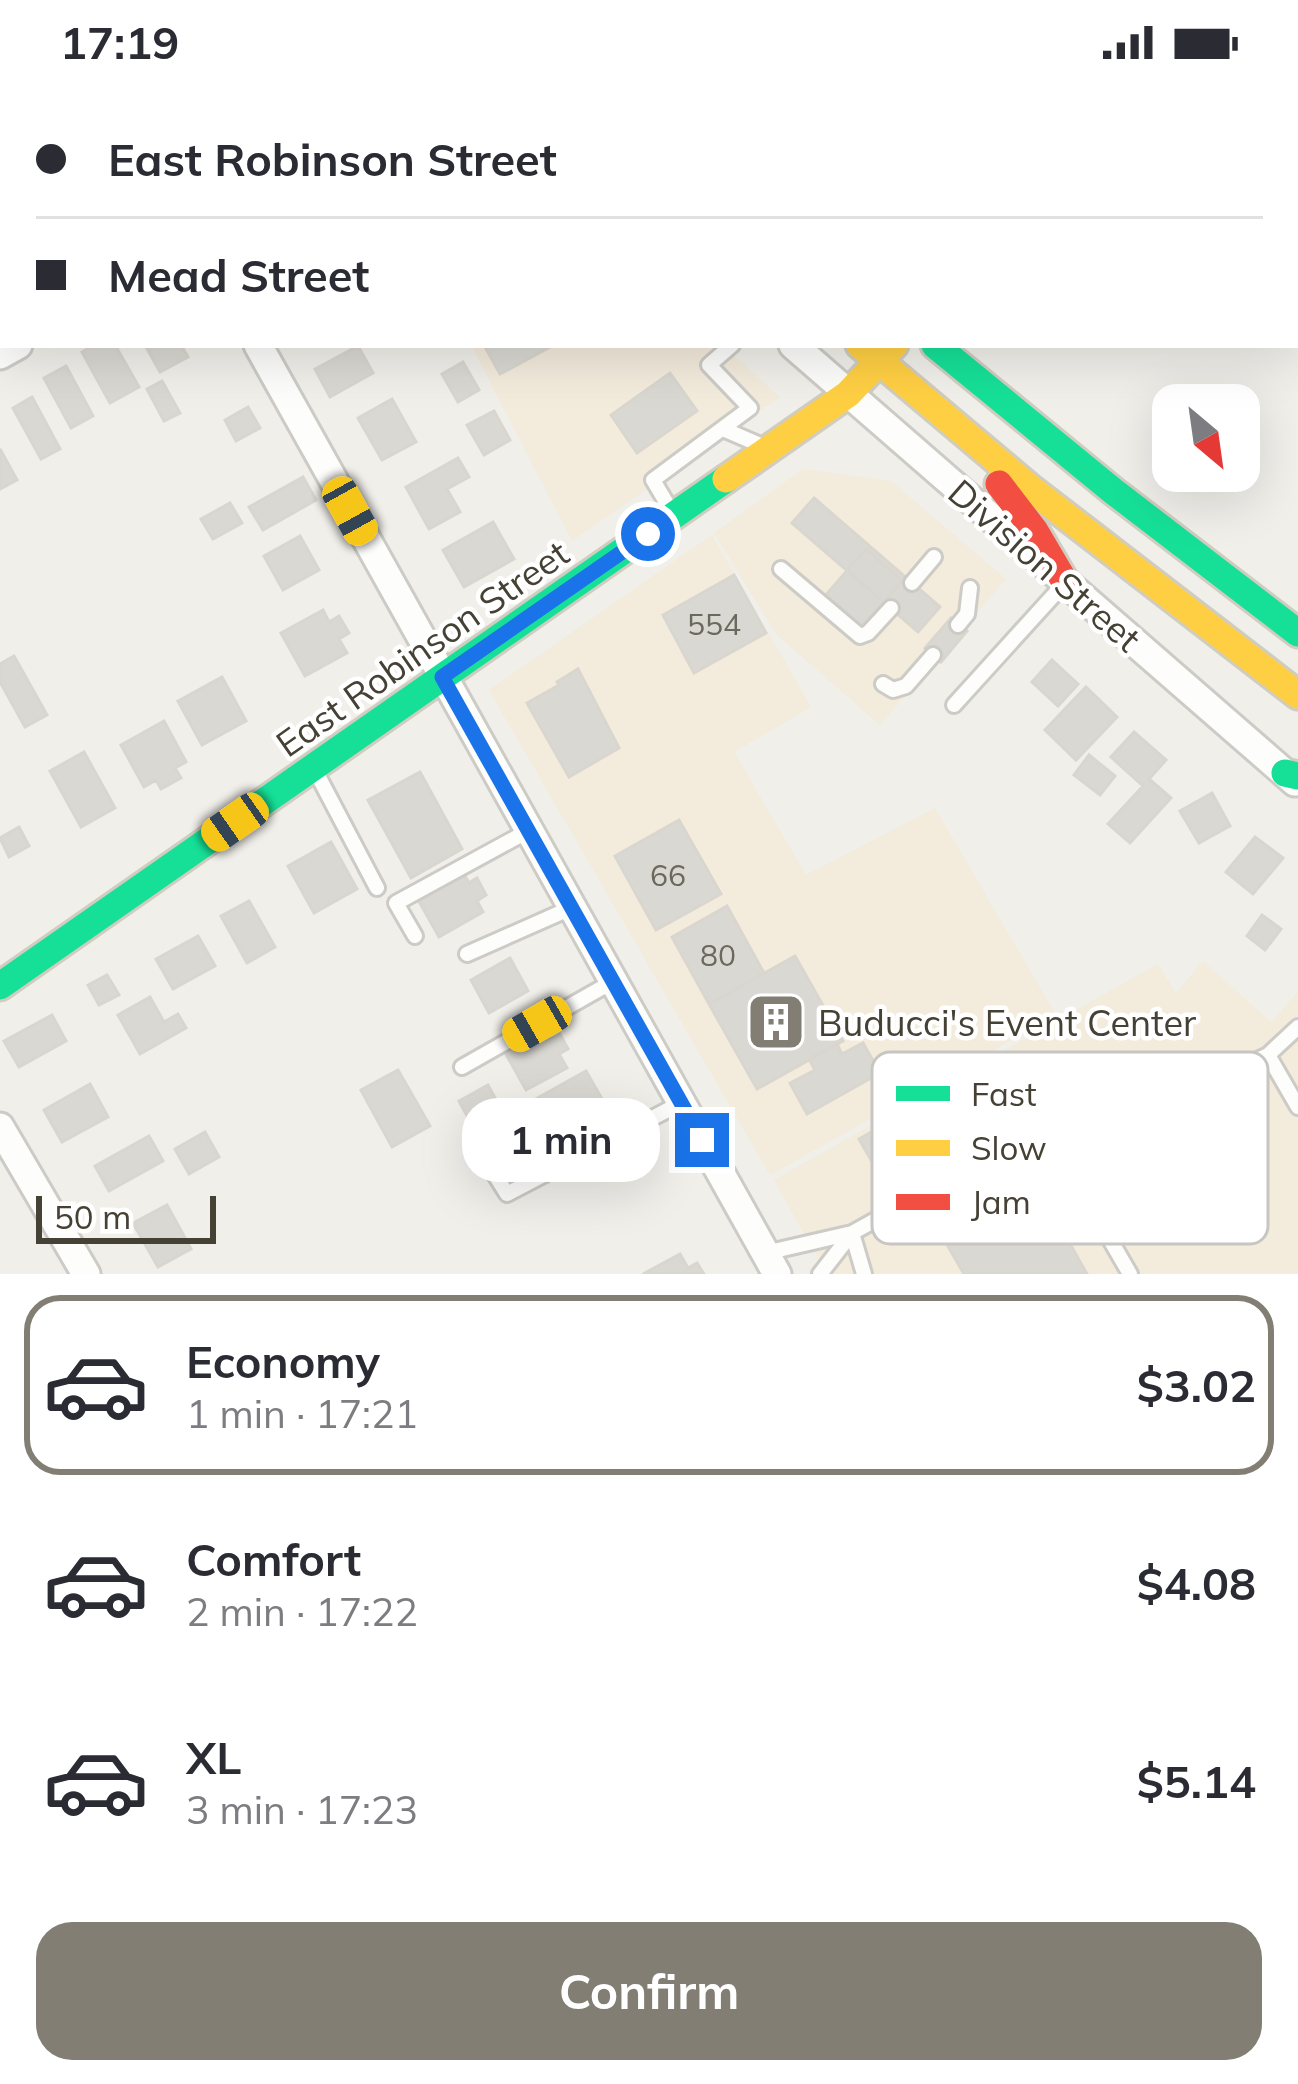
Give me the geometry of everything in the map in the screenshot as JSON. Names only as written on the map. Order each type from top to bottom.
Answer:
[{"type":"main road","points":[[938,348],[1298,633]]},
{"type":"main road","name":"East Robinson Street","points":[[0,986],[848,394],[878,350]]},
{"type":"main road","points":[[878,350],[952,425],[1035,531],[1065,582]]},
{"type":"main road","points":[[952,425],[1298,695]]},
{"type":"street","points":[[260,348],[771,1264]]},
{"type":"street","name":"Division Street","points":[[796,348],[1294,778]]},
{"type":"street","points":[[0,1127],[86,1274]]},
{"type":"lane","points":[[674,516],[653,480],[750,408],[709,365],[728,348]]},
{"type":"lane","points":[[723,429],[770,449]]},
{"type":"lane","points":[[912,583],[934,557]]},
{"type":"lane","points":[[782,569],[860,636],[890,608]]},
{"type":"lane","points":[[954,705],[1065,582]]},
{"type":"lane","points":[[958,625],[967,614],[970,588]]},
{"type":"lane","points":[[883,684],[893,690],[907,686],[933,655]]},
{"type":"lane","points":[[314,767],[377,888]]},
{"type":"lane","points":[[415,936],[396,903],[528,832]]},
{"type":"lane","points":[[466,954],[571,908]]},
{"type":"lane","points":[[462,1067],[613,982]]},
{"type":"lane","points":[[1298,1027],[1268,1055],[1298,1107]]},
{"type":"lane","points":[[480,1151],[507,1194],[681,1102]]},
{"type":"lane","points":[[771,1264],[872,1222]]},
{"type":"lane","points":[[820,1274],[853,1233]]},
{"type":"lane","points":[[853,1233],[864,1274]]},
{"type":"lane","points":[[1112,1244],[1130,1274]]},
{"type":"shaded area","points":[[473,348],[725,348],[780,397],[572,541]]},
{"type":"shaded area","points":[[803,469],[891,481],[1006,579],[880,725],[777,635],[714,533]]},
{"type":"shaded area","points":[[712,535],[811,707],[734,752],[806,875],[935,808],[1056,1015],[990,1052],[872,1052],[872,1118],[770,1175],[489,690]]},
{"type":"shaded area","points":[[1203,961],[1271,1022],[1298,992],[1298,1274],[827,1274],[774,1180],[872,1125],[872,1244],[1268,1244],[1268,1052],[1002,1052],[1158,964],[1176,993]]},
{"type":"building","points":[[117,348],[139,387],[110,403],[82,352]]},
{"type":"building","points":[[147,348],[183,348],[188,357],[160,372]]},
{"type":"building","points":[[359,348],[373,373],[330,397],[315,369]]},
{"type":"building","points":[[486,348],[548,348],[500,374]]},
{"type":"building","points":[[463,362],[479,390],[458,402],[442,374]]},
{"type":"building","points":[[66,366],[93,416],[71,428],[44,378]]},
{"type":"building","points":[[670,373],[697,411],[637,453],[611,415]]},
{"type":"building","points":[[162,381],[180,413],[164,421],[147,389]]},
{"type":"building","points":[[32,397],[60,449],[41,459],[13,408]]},
{"type":"building","points":[[392,399],[416,442],[382,460],[358,418]]},
{"type":"building","points":[[248,407],[260,428],[236,441],[225,420]]},
{"type":"building","points":[[494,411],[510,440],[484,455],[467,425]]},
{"type":"building","points":[[0,449],[17,480],[0,489]]},
{"type":"building","points":[[458,458],[469,477],[447,489],[460,512],[429,529],[406,487]]},
{"type":"building","points":[[303,477],[316,500],[263,530],[249,507]]},
{"type":"building","points":[[814,498],[940,607],[918,632],[792,523]]},
{"type":"building","points":[[230,503],[242,523],[213,539],[201,519]]},
{"type":"building","points":[[493,522],[514,559],[464,587],[443,550]]},
{"type":"building","points":[[300,536],[319,570],[283,590],[264,556]]},
{"type":"building","points":[[866,549],[902,581],[861,628],[824,597]]},
{"type":"building","points":[[734,575],[766,633],[694,673],[663,615]]},
{"type":"building","points":[[323,610],[329,622],[339,616],[349,633],[339,639],[347,653],[305,676],[281,633]]},
{"type":"building","points":[[951,618],[967,631],[941,662],[925,648]]},
{"type":"building","points":[[14,656],[47,715],[25,727],[0,682],[0,664]]},
{"type":"building","points":[[1052,660],[1078,684],[1058,706],[1032,682]]},
{"type":"building","points":[[578,669],[619,748],[569,777],[527,703]]},
{"type":"building","points":[[222,677],[246,721],[202,745],[178,701]]},
{"type":"building","points":[[1086,687],[1117,717],[1076,760],[1045,730]]},
{"type":"building","points":[[164,721],[186,762],[175,768],[181,778],[161,789],[156,780],[144,787],[121,745]]},
{"type":"building","points":[[1134,732],[1166,760],[1149,779],[1171,798],[1130,843],[1108,824],[1143,786],[1111,757]]},
{"type":"building","points":[[84,752],[115,808],[81,827],[50,771]]},
{"type":"building","points":[[1089,755],[1115,776],[1100,795],[1074,775]]},
{"type":"building","points":[[420,772],[462,849],[411,878],[368,800]]},
{"type":"building","points":[[1212,793],[1230,826],[1199,843],[1180,811]]},
{"type":"building","points":[[679,820],[721,894],[656,930],[615,856]]},
{"type":"building","points":[[19,827],[29,846],[9,857],[0,838]]},
{"type":"building","points":[[1255,837],[1283,858],[1253,894],[1226,872]]},
{"type":"building","points":[[331,842],[357,889],[314,913],[288,866]]},
{"type":"building","points":[[462,871],[469,883],[477,878],[486,895],[477,901],[483,912],[439,937],[416,896]]},
{"type":"building","points":[[249,901],[275,947],[247,963],[221,916]]},
{"type":"building","points":[[727,906],[764,973],[709,1004],[672,937]]},
{"type":"building","points":[[1262,915],[1281,929],[1265,950],[1247,936]]},
{"type":"building","points":[[198,936],[215,966],[173,989],[156,959]]},
{"type":"building","name":"Buducci's Event Center","points":[[795,956],[843,1041],[757,1089],[709,1004]]},
{"type":"building","points":[[510,958],[528,991],[489,1013],[471,980]]},
{"type":"building","points":[[107,975],[119,995],[99,1005],[88,985]]},
{"type":"building","points":[[150,997],[164,1022],[178,1014],[186,1028],[140,1054],[118,1015]]},
{"type":"building","points":[[52,1015],[66,1041],[19,1067],[4,1041]]},
{"type":"building","points":[[543,1024],[551,1039],[560,1034],[568,1049],[559,1054],[567,1068],[526,1090],[502,1047]]},
{"type":"building","points":[[863,1043],[872,1059],[872,1077],[807,1114],[790,1083],[815,1070],[809,1059],[837,1044],[842,1054]]},
{"type":"building","points":[[398,1070],[430,1126],[392,1147],[361,1090]]},
{"type":"building","points":[[586,1071],[610,1113],[573,1134],[577,1141],[556,1152],[552,1145],[532,1156],[509,1114]]},
{"type":"building","points":[[90,1084],[108,1117],[62,1142],[44,1110]]},
{"type":"building","points":[[488,1085],[500,1107],[471,1123],[459,1101]]},
{"type":"building","points":[[205,1132],[219,1157],[189,1174],[175,1149]]},
{"type":"building","points":[[872,1132],[872,1162],[859,1139]]},
{"type":"building","points":[[149,1136],[163,1161],[109,1191],[95,1166]]},
{"type":"building","points":[[167,1205],[191,1249],[158,1267],[133,1223]]},
{"type":"building","points":[[947,1244],[1070,1244],[1087,1274],[964,1274]]},
{"type":"building","points":[[680,1254],[688,1268],[697,1263],[704,1274],[643,1274]]},
{"type":"traffic: fast","points":[[939,348],[1113,491],[1298,633]]},
{"type":"traffic: fast","points":[[0,986],[726,479]]},
{"type":"traffic: fast","points":[[1285,773],[1298,776]]},
{"type":"traffic: slow","points":[[864,348],[1031,489],[1298,695]]},
{"type":"traffic: slow","points":[[726,479],[848,394],[891,348]]},
{"type":"traffic: jam","points":[[999,484],[1035,531],[1065,582]]},
{"type":"place","name":"Buducci's Event Center","points":[[776,1022]]},
{"type":"route","points":[[648,534],[442,677],[702,1140]]}]
